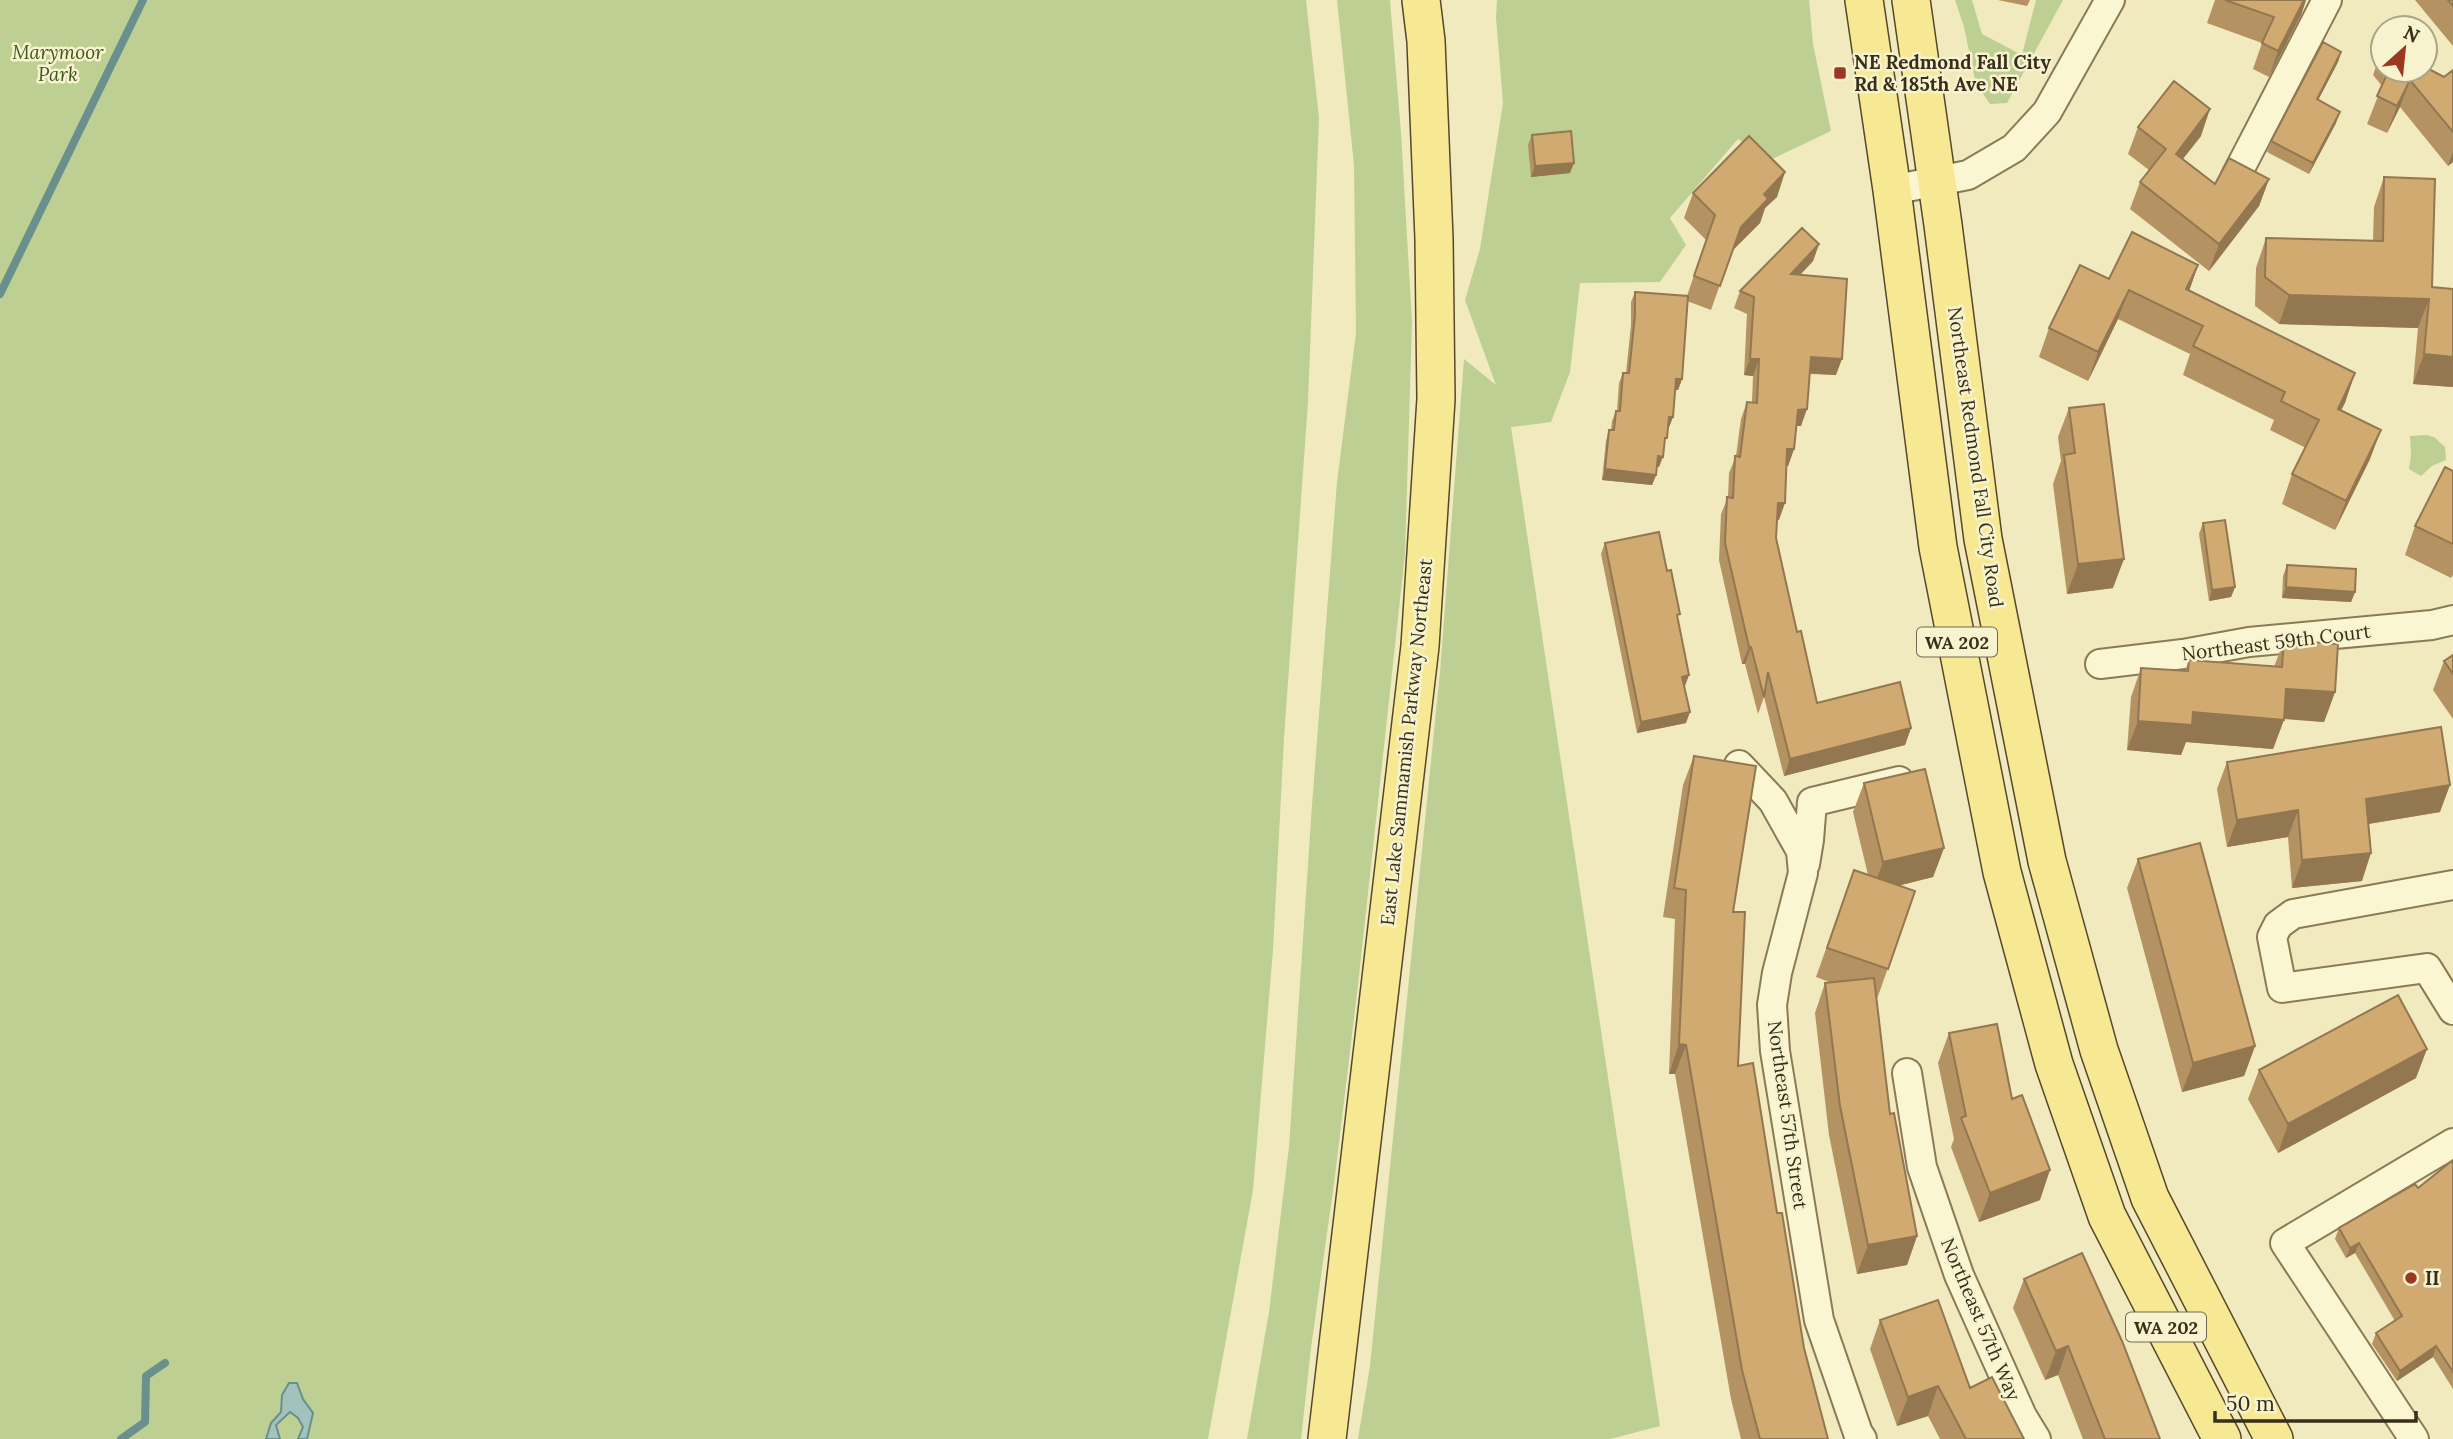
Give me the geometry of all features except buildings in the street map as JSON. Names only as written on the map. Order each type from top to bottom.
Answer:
[{"type":"main road","name":"East Lake Sammamish Parkway Northeast","points":[[1327,1439],[1420,646],[1436,399],[1434,239],[1426,41],[1421,0]]},
{"type":"main road","name":"WA 202","points":[[1864,0],[1892,190],[1938,547],[2002,872],[2054,1064],[2107,1216],[2222,1439]]},
{"type":"main road","name":"WA 202","points":[[1911,0],[1937,182]]},
{"type":"main road","name":"Northeast Redmond Fall City Road","points":[[1937,182],[1983,540],[2051,874],[2099,1051],[2150,1198],[2274,1439]]},
{"type":"street","points":[[1892,190],[1968,175],[2014,148],[2047,112],[2110,0]]},
{"type":"street","points":[[2235,176],[2327,0]]},
{"type":"street","name":"Northeast 59th Court","points":[[2100,664],[2183,654],[2249,642],[2432,625],[2453,620]]},
{"type":"street","name":"Northeast 57th Street","points":[[1739,765],[1773,801],[1801,851],[1803,873],[1777,973],[1772,1005],[1775,1051],[1819,1320],[1862,1439]]},
{"type":"street","points":[[1803,873],[1812,802],[1905,779]]},
{"type":"street","points":[[2453,885],[2293,914],[2278,925],[2272,937],[2282,988],[2427,968],[2453,1010]]},
{"type":"street","name":"Northeast 57th Way","points":[[1907,1073],[1922,1167],[1959,1275],[2022,1416],[2036,1439]]},
{"type":"street","points":[[2414,1439],[2285,1243],[2453,1143]]},
{"type":"green space","name":"Marymoor Park","points":[[0,0],[1306,0],[1319,118],[1308,402],[1284,738],[1273,950],[1253,1190],[1208,1439],[0,1439]]},
{"type":"green space","points":[[1337,0],[1390,0],[1412,322],[1405,554],[1358,985],[1301,1439],[1247,1439],[1269,1312],[1289,1147],[1337,482],[1356,333],[1354,165]]},
{"type":"green space","points":[[1497,0],[1809,0],[1813,44],[1831,131],[1770,160],[1738,139],[1670,218],[1686,245],[1660,282],[1580,283],[1570,372],[1551,422],[1511,427],[1660,1426],[1610,1439],[1358,1439],[1370,1366],[1440,672],[1464,359],[1496,385],[1465,300],[1480,249],[1503,103]]},
{"type":"green space","points":[[1955,0],[1972,0],[1982,34],[2022,55],[2036,0],[2063,0],[2007,103],[1990,104],[1976,84],[1964,27]]},
{"type":"green space","points":[[2410,436],[2434,437],[2445,447],[2446,460],[2432,466],[2421,476],[2409,469]]},
{"type":"water","points":[[289,1383],[297,1383],[303,1399],[313,1413],[307,1439],[298,1439],[303,1427],[298,1418],[290,1412],[276,1425],[280,1439],[266,1439],[271,1423],[281,1412],[282,1395]]},
{"type":"waterway","points":[[0,294],[143,0]]},
{"type":"waterway","points":[[121,1439],[145,1422],[146,1376],[165,1363]]},
{"type":"place","name":"NE Redmond Fall City Rd & 185th Ave NE","points":[[1840,73]]},
{"type":"place","name":"II","points":[[2411,1278]]}]
